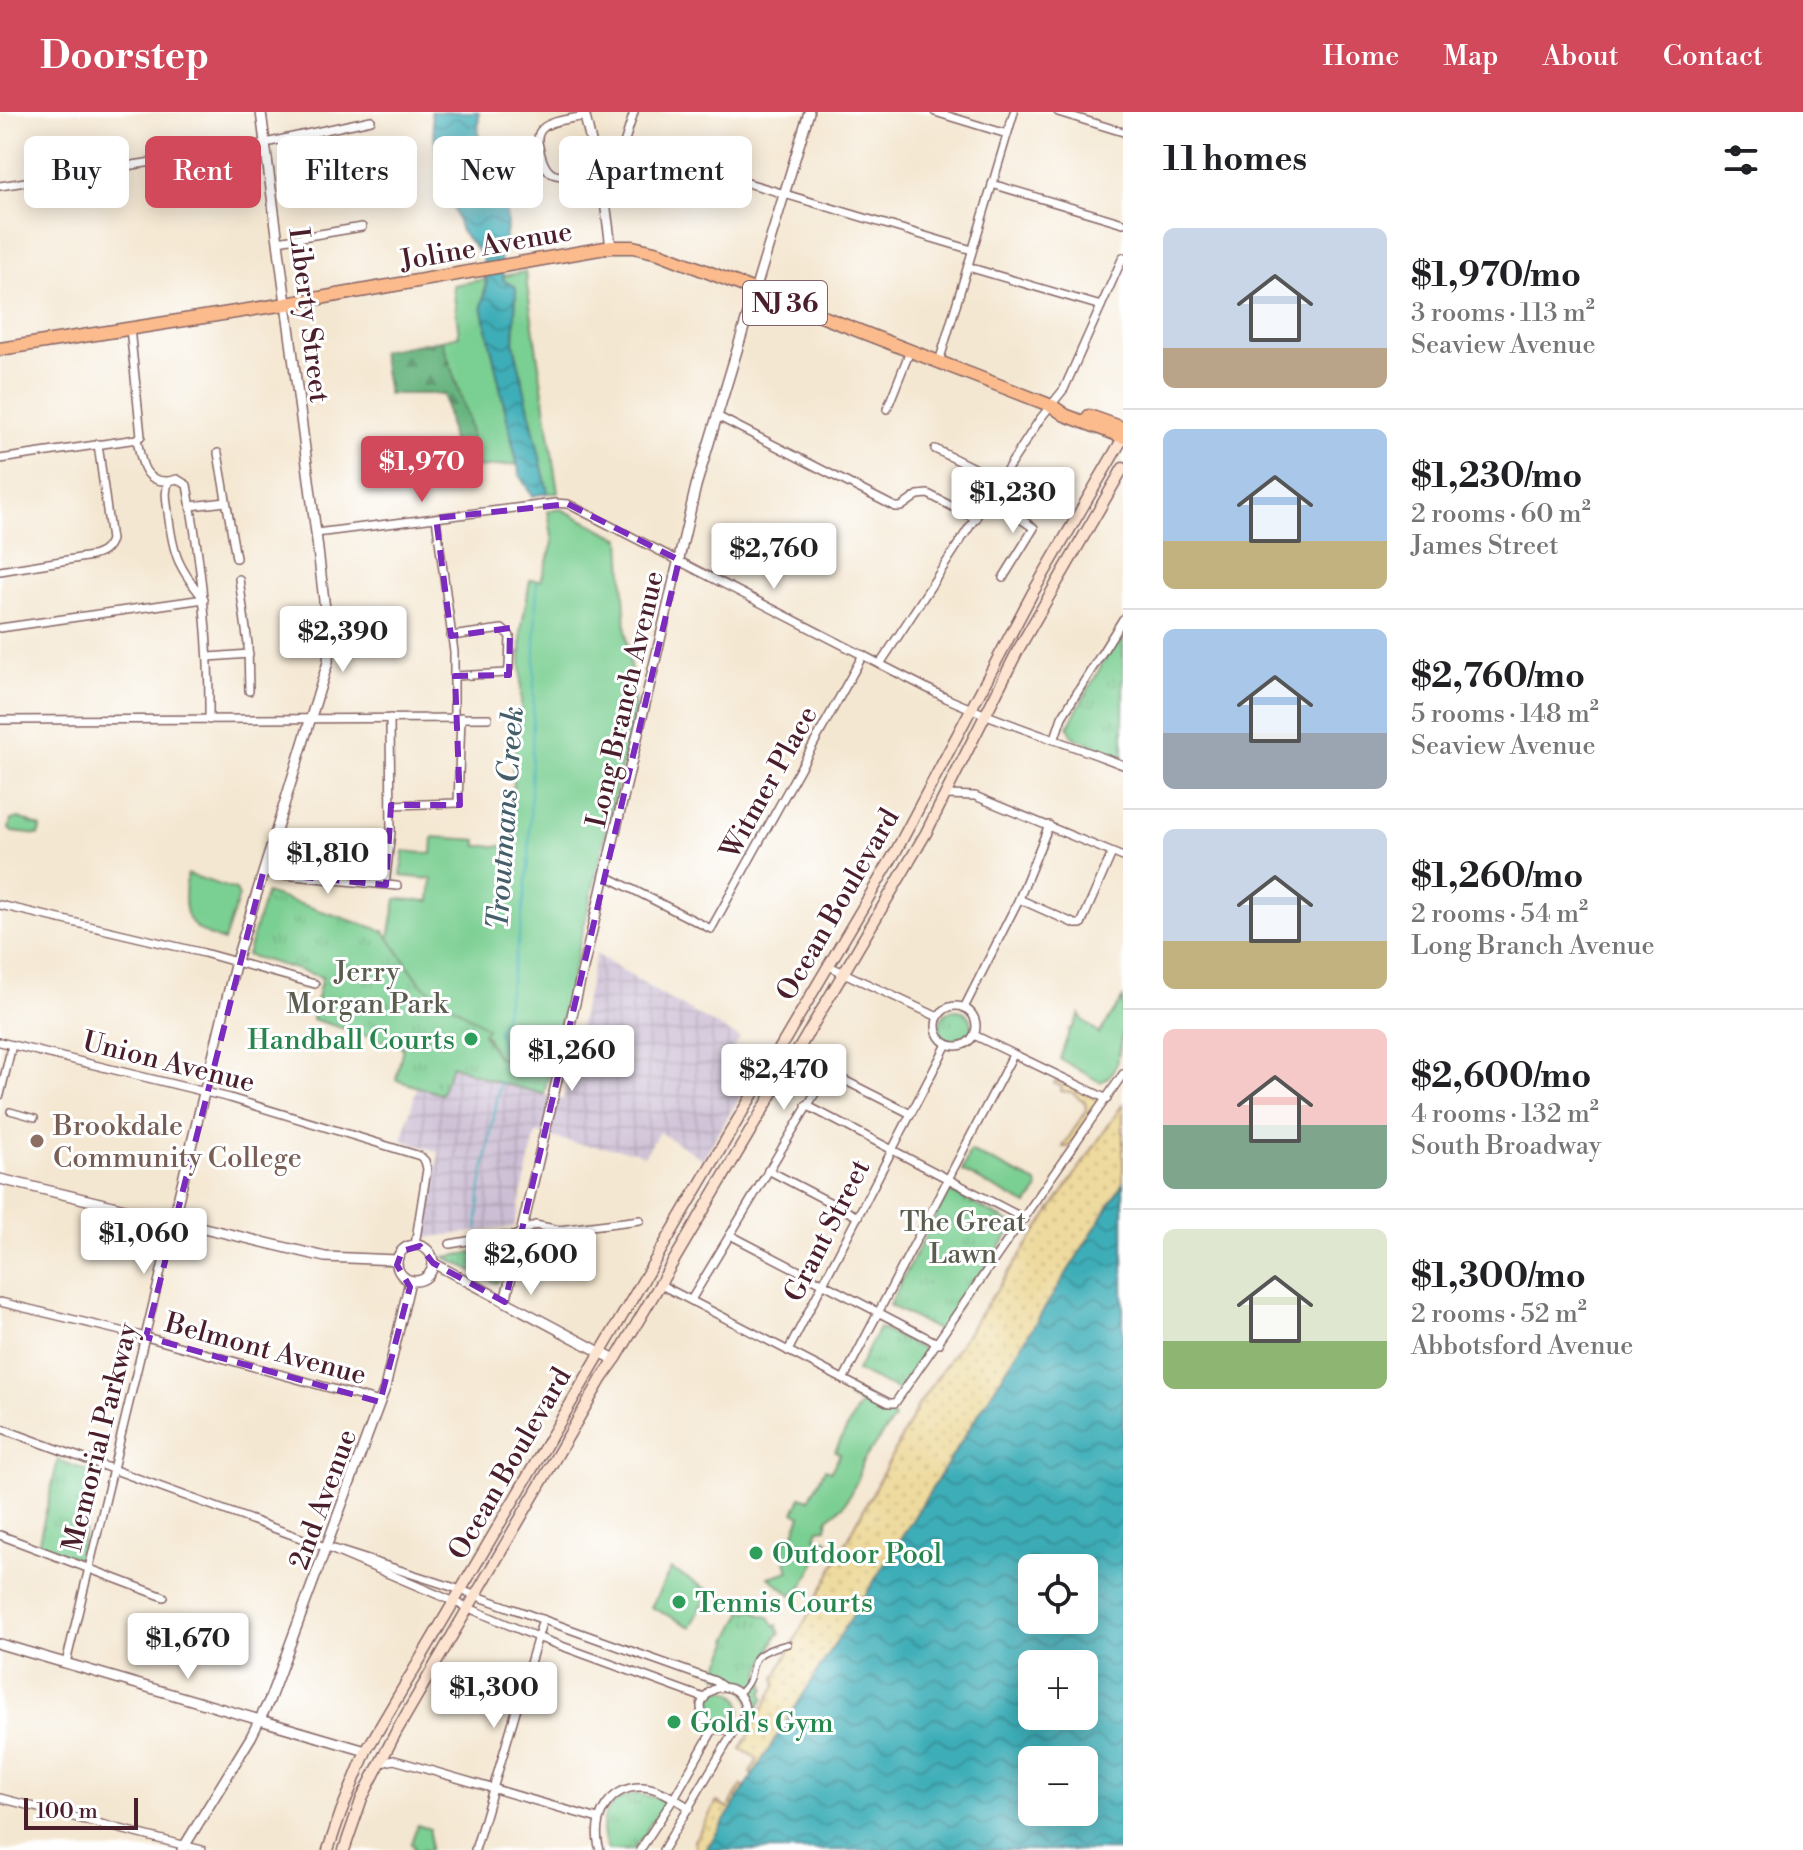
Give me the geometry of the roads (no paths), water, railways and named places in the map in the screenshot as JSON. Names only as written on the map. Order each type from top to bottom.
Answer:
[{"type":"main road","name":"Joline Avenue","points":[[0,349],[286,304],[611,247],[645,249],[1052,406],[1065,415],[1123,438]]},
{"type":"main road","name":"Joline Avenue","points":[[1052,406],[1067,408],[1123,428]]},
{"type":"main road","name":"Ocean Boulevard","points":[[328,1850],[366,1751],[916,816],[1037,585],[1123,438]]},
{"type":"main road","name":"Ocean Boulevard","points":[[344,1850],[356,1813],[379,1763],[467,1608],[947,795],[1050,590],[1123,468]]},
{"type":"street","name":"Liberty Street","points":[[173,1221],[236,961],[326,674],[329,650],[261,112]]},
{"type":"street","points":[[627,136],[634,112]]},
{"type":"street","name":"Long Branch Avenue","points":[[505,1302],[696,486],[809,112]]},
{"type":"street","points":[[935,112],[1007,134]]},
{"type":"street","points":[[939,362],[1014,112]]},
{"type":"street","points":[[1058,112],[1123,132]]},
{"type":"street","points":[[559,175],[548,172],[543,166],[537,139],[541,130],[549,124],[585,114],[589,136]]},
{"type":"street","points":[[0,186],[266,142],[371,120]]},
{"type":"street","points":[[752,184],[972,250]]},
{"type":"street","points":[[992,184],[1123,223]]},
{"type":"street","points":[[606,208],[611,247]]},
{"type":"street","points":[[278,241],[362,227]]},
{"type":"street","points":[[880,664],[1040,419],[1064,389],[1123,257]]},
{"type":"street","points":[[968,267],[1101,306]]},
{"type":"street","points":[[130,328],[142,431],[137,439],[143,469],[155,480],[177,479],[187,485],[204,599],[209,657],[209,720]]},
{"type":"street","points":[[887,409],[910,351]]},
{"type":"street","points":[[717,416],[895,507],[901,507],[918,495],[928,494],[976,519]]},
{"type":"street","points":[[0,459],[137,439]]},
{"type":"street","points":[[0,571],[92,556],[109,546],[111,540],[98,444]]},
{"type":"street","points":[[935,449],[1000,481]]},
{"type":"street","points":[[218,453],[236,558]]},
{"type":"street","points":[[169,481],[166,492],[175,555],[186,577],[204,599]]},
{"type":"street","points":[[989,498],[1034,528],[1003,578]]},
{"type":"street","points":[[191,506],[226,502]]},
{"type":"street","points":[[316,533],[550,503],[568,504],[971,710],[1123,765]]},
{"type":"street","points":[[391,805],[458,803],[455,676],[436,518]]},
{"type":"street","points":[[239,579],[249,654],[249,691]]},
{"type":"street","points":[[0,628],[204,599]]},
{"type":"street","points":[[1055,738],[1062,717],[1123,619]]},
{"type":"street","points":[[451,636],[502,629],[510,636],[509,668],[506,673],[455,676]]},
{"type":"street","points":[[209,657],[249,654]]},
{"type":"street","name":"Witmer Place","points":[[606,876],[711,929],[863,655]]},
{"type":"street","points":[[385,885],[391,805],[390,718]]},
{"type":"street","points":[[0,720],[488,718]]},
{"type":"street","points":[[947,795],[975,796],[1123,857]]},
{"type":"street","points":[[964,1008],[1019,899],[1049,825]]},
{"type":"street","points":[[1019,899],[1081,924],[1112,853]]},
{"type":"street","points":[[263,873],[397,886]]},
{"type":"street","points":[[0,905],[236,961],[315,984]]},
{"type":"street","points":[[829,966],[938,1017]]},
{"type":"street","points":[[946,1008],[964,1008],[976,1022],[974,1035],[962,1045],[947,1044],[936,1029],[938,1017],[946,1008]]},
{"type":"street","points":[[974,1035],[1108,1100]]},
{"type":"street","name":"Union Avenue","points":[[0,1042],[204,1091],[420,1156],[427,1169],[415,1245]]},
{"type":"street","name":"Grant Street","points":[[788,1351],[947,1044]]},
{"type":"street","points":[[0,1095],[12,1045]]},
{"type":"street","points":[[843,1380],[1013,1055]]},
{"type":"street","points":[[691,1300],[822,1079],[830,1074],[911,1114]]},
{"type":"street","points":[[659,1284],[843,1380],[889,1403],[895,1403],[939,1344],[1123,1074]]},
{"type":"street","points":[[806,1105],[1025,1219]]},
{"type":"street","points":[[10,1111],[35,1118]]},
{"type":"street","points":[[768,1170],[858,1217]]},
{"type":"street","points":[[0,1179],[325,1257],[397,1260]]},
{"type":"street","points":[[450,1244],[512,1236],[535,1225],[559,1230],[640,1220]]},
{"type":"street","name":"Memorial Parkway","points":[[66,1663],[173,1221]]},
{"type":"street","points":[[730,1235],[939,1344]]},
{"type":"street","points":[[415,1245],[430,1252],[433,1263],[426,1278],[410,1281],[399,1270],[397,1260],[402,1251],[415,1245]]},
{"type":"street","points":[[433,1263],[615,1360]]},
{"type":"street","name":"2nd Avenue","points":[[184,1848],[261,1720],[328,1548],[380,1402],[406,1310],[410,1281]]},
{"type":"street","name":"Belmont Avenue","points":[[0,1302],[146,1337],[380,1402]]},
{"type":"street","points":[[0,1428],[328,1548],[537,1637],[704,1698]]},
{"type":"street","points":[[0,1535],[164,1597]]},
{"type":"street","points":[[328,1548],[345,1550],[475,1595],[715,1681],[739,1693],[745,1713],[663,1850]]},
{"type":"street","points":[[475,1850],[543,1619]]},
{"type":"street","points":[[0,1644],[366,1751]]},
{"type":"street","points":[[739,1693],[749,1682],[757,1655],[788,1644]]},
{"type":"street","points":[[722,1686],[711,1690],[704,1698],[701,1712],[714,1728],[728,1730],[735,1727]]},
{"type":"street","points":[[640,1850],[714,1728]]},
{"type":"street","points":[[379,1763],[390,1760],[405,1763],[598,1819]]},
{"type":"street","points":[[600,1850],[598,1819],[615,1795],[632,1788],[652,1788],[690,1808]]},
{"type":"street","points":[[0,1798],[184,1848],[202,1850]]},
{"type":"water","points":[[431,112],[479,112],[479,136],[434,136]]},
{"type":"water","points":[[453,208],[505,208],[507,225],[499,252],[504,281],[516,287],[514,344],[548,493],[532,496],[520,476],[482,306],[487,284],[482,256],[461,231]]},
{"type":"water","points":[[1123,1183],[1123,1850],[706,1850]]},
{"type":"waterway","name":"Troutmans Creek","points":[[504,1056],[498,1031],[504,1016],[521,926],[529,858],[537,581]]},
{"type":"waterway","points":[[477,1230],[481,1187],[500,1082]]},
{"type":"place","name":"Handball Courts","points":[[471,1039]]},
{"type":"place","name":"Brookdale Community College","points":[[37,1141]]},
{"type":"place","name":"Outdoor Pool","points":[[756,1553]]},
{"type":"place","name":"Tennis Courts","points":[[679,1602]]},
{"type":"place","name":"Gold's Gym","points":[[674,1722]]},
{"type":"park label","name":"Jerry Morgan Park","points":[[367,987]]},
{"type":"park label","name":"The Great Lawn","points":[[963,1237]]}]
